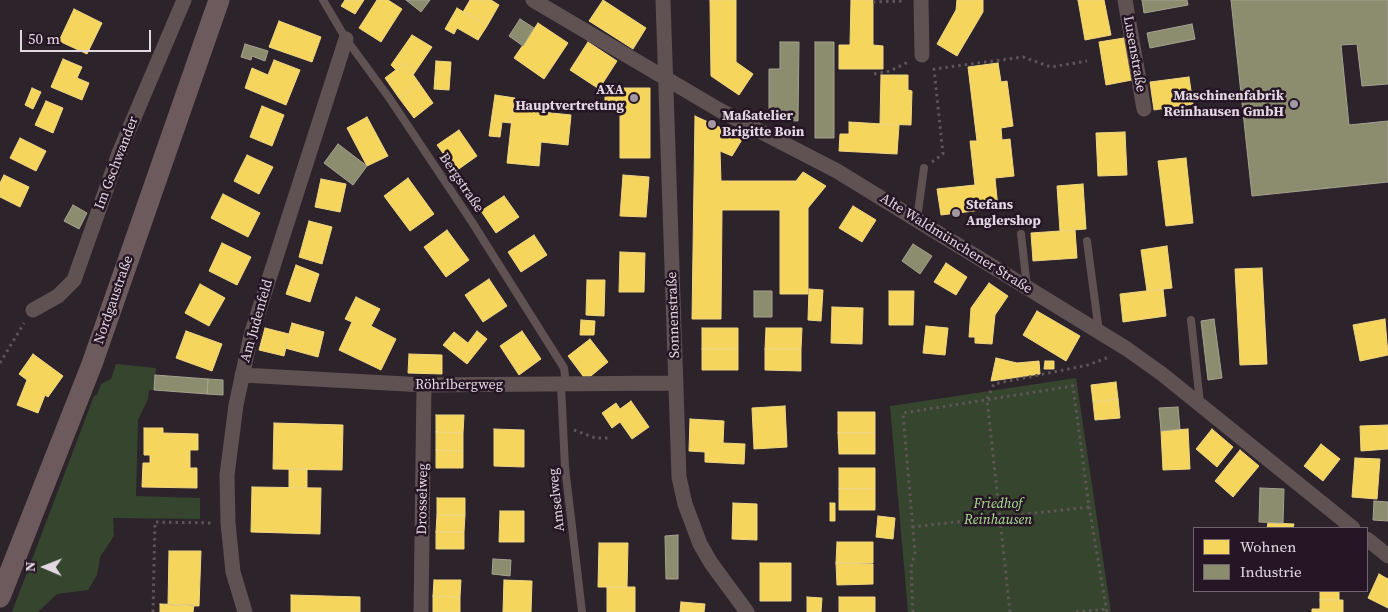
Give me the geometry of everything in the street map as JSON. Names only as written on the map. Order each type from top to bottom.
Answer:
[{"type":"main road","name":"Nordgaustraße","points":[[0,597],[92,364],[219,0]]},
{"type":"street","name":"Im Gschwander","points":[[33,310],[58,296],[74,280],[120,153],[184,0]]},
{"type":"street","name":"Alte Waldmünchener Straße","points":[[533,0],[721,111],[838,171],[1128,349],[1201,405],[1352,527]]},
{"type":"street","name":"Sonnenstraße","points":[[663,0],[679,477],[685,504],[696,535],[711,563],[747,612]]},
{"type":"street","name":"Lusenstraße","points":[[1125,0],[1144,109]]},
{"type":"street","points":[[921,1],[922,55]]},
{"type":"street","name":"Am Judenfeld","points":[[245,612],[233,572],[228,523],[227,475],[242,374],[254,326],[346,39]]},
{"type":"street","name":"Röhrlbergweg","points":[[242,374],[424,385],[676,383]]},
{"type":"street","name":"Drosselweg","points":[[421,612],[424,385]]},
{"type":"street","points":[[1368,540],[1388,556]]},
{"type":"lane","name":"Bergstraße","points":[[323,0],[346,39],[390,99],[534,319],[564,368],[563,385]]},
{"type":"lane","points":[[917,219],[924,168]]},
{"type":"lane","points":[[1021,234],[1027,287]]},
{"type":"lane","points":[[1087,241],[1099,332]]},
{"type":"lane","points":[[1190,320],[1201,405]]},
{"type":"lane","name":"Amselweg","points":[[563,385],[565,467],[582,612]]},
{"type":"path","points":[[873,2],[921,1]]},
{"type":"path","points":[[874,74],[890,71],[922,55]]},
{"type":"path","points":[[924,168],[943,154],[934,69],[1023,57],[1051,67],[1087,60]]},
{"type":"path","points":[[0,363],[33,310]]},
{"type":"path","points":[[1010,612],[998,517],[988,399],[994,384],[1088,365],[1128,349]]},
{"type":"path","points":[[913,612],[911,567],[915,553],[903,413],[1073,386],[1089,507],[1107,611],[1076,612]]},
{"type":"path","points":[[563,425],[595,438],[610,438]]},
{"type":"path","points":[[912,527],[1089,507]]},
{"type":"path","points":[[154,612],[156,522],[228,523]]},
{"type":"green space","points":[[116,364],[156,368],[154,390],[149,390],[148,399],[138,420],[136,496],[200,498],[200,519],[113,518],[114,536],[100,557],[97,575],[88,590],[57,594],[38,612],[12,612],[94,396],[97,395],[101,384],[111,379]]},
{"type":"green space","name":"Friedhof Reinhausen","points":[[1076,378],[1111,612],[908,612],[890,406]]},
{"type":"building: Wohnen","points":[[345,0],[364,0],[355,14],[341,6]]},
{"type":"building: Wohnen","points":[[377,0],[388,0],[402,9],[381,42],[359,28]]},
{"type":"building: Wohnen","points":[[470,0],[491,0],[499,5],[487,26],[463,12]]},
{"type":"building: Wohnen","points":[[603,0],[646,28],[633,49],[589,21]]},
{"type":"building: Wohnen","points":[[710,0],[736,0],[736,62],[753,74],[739,95],[711,76]]},
{"type":"building: Wohnen","points":[[851,0],[873,0],[873,45],[883,46],[883,69],[839,69],[839,45],[850,45]]},
{"type":"building: Wohnen","points":[[957,0],[983,0],[983,12],[957,56],[937,44],[956,10]]},
{"type":"building: Wohnen","points":[[1078,0],[1104,0],[1111,35],[1085,40]]},
{"type":"building: Wohnen","points":[[457,8],[487,26],[478,40],[457,28],[454,34],[445,29]]},
{"type":"building: Wohnen","points":[[74,9],[102,23],[87,54],[59,41]]},
{"type":"building: Wohnen","points":[[279,21],[321,37],[312,62],[269,47]]},
{"type":"building: Wohnen","points":[[538,23],[568,43],[544,79],[514,58]]},
{"type":"building: Wohnen","points":[[412,35],[432,47],[413,75],[405,63],[396,70],[391,65]]},
{"type":"building: Wohnen","points":[[1124,38],[1132,80],[1106,85],[1099,42]]},
{"type":"building: Wohnen","points":[[588,42],[617,61],[599,89],[570,70]]},
{"type":"building: Wohnen","points":[[63,59],[82,67],[77,78],[89,83],[82,100],[51,87]]},
{"type":"building: Wohnen","points":[[274,60],[300,70],[286,105],[245,88],[252,68],[268,75]]},
{"type":"building: Wohnen","points":[[436,61],[451,62],[449,90],[434,89]]},
{"type":"building: Wohnen","points":[[405,63],[419,83],[399,98],[385,78]]},
{"type":"building: Wohnen","points":[[998,63],[1001,82],[1007,81],[1013,126],[1001,128],[1002,140],[1010,139],[1014,176],[995,178],[998,208],[941,215],[937,189],[975,185],[970,141],[977,141],[968,67]]},
{"type":"building: Wohnen","points":[[881,75],[908,75],[908,90],[912,91],[911,125],[880,124]]},
{"type":"building: Wohnen","points":[[1189,77],[1193,104],[1154,110],[1150,82]]},
{"type":"building: Wohnen","points":[[419,83],[433,103],[414,118],[399,98]]},
{"type":"building: Wohnen","points":[[32,88],[41,92],[33,109],[25,105]]},
{"type":"building: Wohnen","points":[[605,88],[650,88],[650,158],[620,158],[620,109],[605,109]]},
{"type":"building: Wohnen","points":[[495,95],[515,98],[511,123],[502,122],[500,137],[489,136]]},
{"type":"building: Wohnen","points":[[46,101],[63,108],[53,133],[35,125]]},
{"type":"building: Wohnen","points":[[262,106],[284,115],[272,146],[250,137]]},
{"type":"building: Wohnen","points":[[513,109],[571,115],[568,145],[541,142],[539,166],[507,163]]},
{"type":"building: Wohnen","points":[[695,116],[743,138],[732,156],[720,151],[721,181],[796,181],[803,172],[826,186],[808,208],[808,294],[780,294],[780,210],[722,210],[721,319],[692,319]]},
{"type":"building: Wohnen","points":[[367,117],[388,156],[367,166],[347,128]]},
{"type":"building: Wohnen","points":[[849,122],[899,125],[897,154],[839,151],[840,134],[849,134]]},
{"type":"building: Wohnen","points":[[459,130],[477,156],[456,171],[437,145]]},
{"type":"building: Wohnen","points":[[1125,132],[1127,175],[1098,176],[1096,133]]},
{"type":"building: Wohnen","points":[[20,138],[46,151],[36,171],[10,158]]},
{"type":"building: Wohnen","points":[[247,155],[273,167],[259,194],[234,181]]},
{"type":"building: Wohnen","points":[[1186,158],[1193,223],[1166,226],[1158,161]]},
{"type":"building: Wohnen","points":[[4,175],[29,187],[20,207],[0,197],[0,183]]},
{"type":"building: Wohnen","points":[[623,175],[649,177],[646,217],[620,216]]},
{"type":"building: Wohnen","points":[[408,178],[434,214],[410,231],[384,196]]},
{"type":"building: Wohnen","points":[[321,179],[346,184],[340,212],[315,207]]},
{"type":"building: Wohnen","points":[[1083,184],[1086,229],[1060,231],[1057,186]]},
{"type":"building: Wohnen","points":[[223,194],[260,213],[248,237],[211,218]]},
{"type":"building: Wohnen","points":[[504,196],[519,217],[496,233],[481,211]]},
{"type":"building: Wohnen","points":[[853,206],[876,220],[862,242],[839,228]]},
{"type":"building: Wohnen","points":[[309,221],[332,227],[322,264],[299,257]]},
{"type":"building: Wohnen","points":[[447,230],[469,260],[446,277],[424,247]]},
{"type":"building: Wohnen","points":[[1075,230],[1077,258],[1033,261],[1031,233]]},
{"type":"building: Wohnen","points":[[534,235],[547,255],[521,272],[508,252]]},
{"type":"building: Wohnen","points":[[222,243],[251,257],[237,285],[209,271]]},
{"type":"building: Wohnen","points":[[1167,246],[1172,288],[1147,291],[1141,250]]},
{"type":"building: Wohnen","points":[[620,252],[645,253],[644,292],[619,292]]},
{"type":"building: Wohnen","points":[[946,263],[967,277],[956,295],[934,282]]},
{"type":"building: Wohnen","points":[[296,265],[319,274],[310,302],[286,294]]},
{"type":"building: Wohnen","points":[[1262,268],[1267,364],[1240,365],[1235,269]]},
{"type":"building: Wohnen","points":[[489,279],[507,306],[483,322],[465,295]]},
{"type":"building: Wohnen","points":[[587,280],[605,280],[604,316],[586,315]]},
{"type":"building: Wohnen","points":[[989,283],[1008,296],[995,315],[992,344],[975,343],[975,337],[969,337],[971,308]]},
{"type":"building: Wohnen","points":[[200,284],[225,298],[209,326],[185,313]]},
{"type":"building: Wohnen","points":[[809,289],[823,290],[821,321],[808,320]]},
{"type":"building: Wohnen","points":[[1163,289],[1166,316],[1123,322],[1120,294]]},
{"type":"building: Wohnen","points":[[889,291],[914,291],[913,325],[889,325]]},
{"type":"building: Wohnen","points":[[356,297],[380,309],[371,326],[396,339],[381,370],[339,350],[352,322],[345,319]]},
{"type":"building: Wohnen","points":[[832,307],[863,308],[862,344],[831,343]]},
{"type":"building: Wohnen","points":[[1037,311],[1080,336],[1066,361],[1023,335]]},
{"type":"building: Wohnen","points":[[1385,319],[1388,355],[1360,361],[1353,325]]},
{"type":"building: Wohnen","points":[[581,320],[595,321],[594,335],[580,335]]},
{"type":"building: Wohnen","points":[[292,323],[324,332],[318,357],[285,348]]},
{"type":"building: Wohnen","points":[[926,326],[948,328],[945,355],[923,353]]},
{"type":"building: Wohnen","points":[[265,328],[289,334],[284,356],[259,350]]},
{"type":"building: Wohnen","points":[[702,328],[738,328],[738,349],[702,349]]},
{"type":"building: Wohnen","points":[[766,328],[802,328],[801,349],[765,349]]},
{"type":"building: Wohnen","points":[[186,331],[222,344],[212,371],[176,358]]},
{"type":"building: Wohnen","points":[[477,331],[487,339],[467,364],[443,345],[454,332],[468,343]]},
{"type":"building: Wohnen","points":[[522,331],[541,359],[519,375],[500,346]]},
{"type":"building: Wohnen","points":[[590,339],[608,362],[586,380],[568,356]]},
{"type":"building: Wohnen","points":[[702,349],[738,349],[738,370],[702,370]]},
{"type":"building: Wohnen","points":[[765,349],[801,349],[801,371],[765,370]]},
{"type":"building: Wohnen","points":[[33,354],[63,376],[48,397],[45,395],[38,413],[17,405],[27,380],[19,374]]},
{"type":"building: Wohnen","points":[[409,354],[442,355],[442,374],[408,373]]},
{"type":"building: Wohnen","points":[[996,358],[1017,363],[1039,361],[1040,374],[991,381]]},
{"type":"building: Wohnen","points":[[1045,361],[1054,361],[1054,369],[1044,369]]},
{"type":"building: Wohnen","points":[[1116,382],[1118,399],[1093,402],[1091,385]]},
{"type":"building: Wohnen","points":[[1118,399],[1120,418],[1095,420],[1093,402]]},
{"type":"building: Wohnen","points":[[631,401],[649,427],[632,439],[620,422],[612,428],[602,413],[616,403],[620,409]]},
{"type":"building: Wohnen","points":[[785,406],[787,447],[754,449],[752,408]]},
{"type":"building: Wohnen","points":[[838,412],[875,412],[875,433],[838,433]]},
{"type":"building: Wohnen","points":[[436,415],[464,415],[463,433],[436,432]]},
{"type":"building: Wohnen","points":[[690,419],[724,421],[723,443],[745,444],[744,464],[705,462],[705,452],[689,451]]},
{"type":"building: Wohnen","points":[[274,423],[343,425],[342,470],[273,469]]},
{"type":"building: Wohnen","points":[[1388,425],[1388,449],[1361,451],[1360,426]]},
{"type":"building: Wohnen","points":[[144,428],[163,428],[163,433],[198,434],[198,450],[190,450],[190,468],[197,468],[197,488],[142,487],[143,463],[150,463],[150,455],[144,455]]},
{"type":"building: Wohnen","points":[[494,429],[524,430],[524,467],[494,466]]},
{"type":"building: Wohnen","points":[[1188,429],[1190,469],[1163,470],[1161,431]]},
{"type":"building: Wohnen","points":[[1212,429],[1233,447],[1217,467],[1196,449]]},
{"type":"building: Wohnen","points":[[436,432],[463,433],[463,451],[436,450]]},
{"type":"building: Wohnen","points":[[838,433],[875,433],[875,454],[839,454]]},
{"type":"building: Wohnen","points":[[1321,444],[1340,459],[1323,481],[1304,466]]},
{"type":"building: Wohnen","points":[[436,450],[463,451],[463,468],[436,468]]},
{"type":"building: Wohnen","points":[[1240,450],[1259,466],[1233,497],[1215,481]]},
{"type":"building: Wohnen","points":[[1355,458],[1380,459],[1377,499],[1352,497]]},
{"type":"building: Wohnen","points":[[839,468],[875,468],[875,489],[839,489]]},
{"type":"building: Wohnen","points":[[289,469],[307,469],[307,488],[289,488]]},
{"type":"building: Wohnen","points":[[252,487],[321,488],[320,534],[251,532]]},
{"type":"building: Wohnen","points":[[839,489],[875,489],[875,510],[839,510]]},
{"type":"building: Wohnen","points":[[437,498],[465,498],[465,515],[437,515]]},
{"type":"building: Wohnen","points":[[733,503],[757,504],[757,540],[732,539]]},
{"type":"building: Wohnen","points":[[830,503],[835,503],[835,521],[830,521]]},
{"type":"building: Wohnen","points":[[500,511],[524,511],[524,542],[499,542]]},
{"type":"building: Wohnen","points":[[437,515],[465,515],[464,532],[436,532]]},
{"type":"building: Wohnen","points":[[878,516],[895,518],[893,539],[876,537]]},
{"type":"building: Wohnen","points":[[1268,523],[1294,524],[1293,527],[1267,527]]},
{"type":"building: Wohnen","points":[[436,532],[464,532],[464,549],[436,549]]},
{"type":"building: Wohnen","points":[[837,542],[873,542],[873,563],[836,563]]},
{"type":"building: Wohnen","points":[[599,543],[628,543],[627,587],[598,587]]},
{"type":"building: Wohnen","points":[[169,551],[201,551],[199,606],[168,605]]},
{"type":"building: Wohnen","points":[[760,563],[791,563],[791,601],[760,601]]},
{"type":"building: Wohnen","points":[[836,563],[873,564],[873,584],[837,585]]},
{"type":"building: Wohnen","points":[[1379,574],[1388,579],[1388,608],[1368,598]]},
{"type":"building: Wohnen","points":[[434,580],[461,580],[460,597],[433,596]]},
{"type":"building: Wohnen","points":[[504,580],[532,581],[531,612],[503,612]]},
{"type":"building: Wohnen","points":[[607,587],[635,587],[635,612],[607,612]]},
{"type":"building: Wohnen","points":[[1320,592],[1339,592],[1339,600],[1320,600]]},
{"type":"building: Wohnen","points":[[291,595],[360,597],[360,612],[291,612]]},
{"type":"building: Wohnen","points":[[433,596],[460,597],[460,612],[433,612]]},
{"type":"building: Wohnen","points":[[807,597],[822,598],[821,612],[807,612]]},
{"type":"building: Wohnen","points":[[839,597],[875,597],[875,612],[839,612]]},
{"type":"building: Wohnen","points":[[1320,600],[1343,600],[1343,612],[1312,612],[1312,609],[1320,609]]},
{"type":"building: Wohnen","points":[[681,602],[705,604],[704,612],[680,612]]},
{"type":"building: Wohnen","points":[[160,604],[194,605],[193,612],[160,612]]},
{"type":"building: Industrie","points":[[406,0],[430,0],[421,12]]},
{"type":"building: Industrie","points":[[1142,0],[1187,0],[1188,5],[1144,13]]},
{"type":"building: Industrie","name":"Maschinenfabrik Reinhausen GmbH","points":[[1231,0],[1388,0],[1388,84],[1362,86],[1357,44],[1341,45],[1349,125],[1388,121],[1388,182],[1252,196]]},
{"type":"building: Industrie","points":[[520,19],[534,28],[523,46],[509,36]]},
{"type":"building: Industrie","points":[[1192,24],[1195,39],[1150,48],[1147,33]]},
{"type":"building: Industrie","points":[[780,42],[799,42],[798,121],[781,120],[781,109],[769,109],[769,69],[780,69]]},
{"type":"building: Industrie","points":[[815,42],[834,42],[834,138],[815,138]]},
{"type":"building: Industrie","points":[[245,44],[268,51],[265,61],[252,56],[251,60],[241,57]]},
{"type":"building: Industrie","points":[[338,144],[367,166],[353,185],[324,163]]},
{"type":"building: Industrie","points":[[73,205],[87,213],[79,229],[64,221]]},
{"type":"building: Industrie","points":[[913,244],[932,256],[920,274],[902,261]]},
{"type":"building: Industrie","points":[[754,291],[772,291],[772,317],[754,317]]},
{"type":"building: Industrie","points":[[1214,319],[1222,378],[1208,380],[1201,321]]},
{"type":"building: Industrie","points":[[155,375],[208,379],[207,394],[154,390]]},
{"type":"building: Industrie","points":[[208,379],[223,380],[223,395],[207,394]]},
{"type":"building: Industrie","points":[[1178,407],[1180,429],[1161,431],[1159,408]]},
{"type":"building: Industrie","points":[[1260,488],[1284,489],[1283,523],[1259,522]]},
{"type":"building: Industrie","points":[[1374,501],[1388,502],[1388,521],[1373,520]]},
{"type":"building: Industrie","points":[[678,535],[678,579],[666,579],[665,536]]},
{"type":"building: Industrie","points":[[493,559],[511,560],[510,576],[492,574]]},
{"type":"place","name":"AXA Hauptvertretung","points":[[634,98]]},
{"type":"place","name":"Maschinenfabrik Reinhausen GmbH","points":[[1294,104]]},
{"type":"place","name":"Maßatelier Brigitte Boin","points":[[712,124]]},
{"type":"place","name":"Stefans Anglershop","points":[[956,213]]}]
